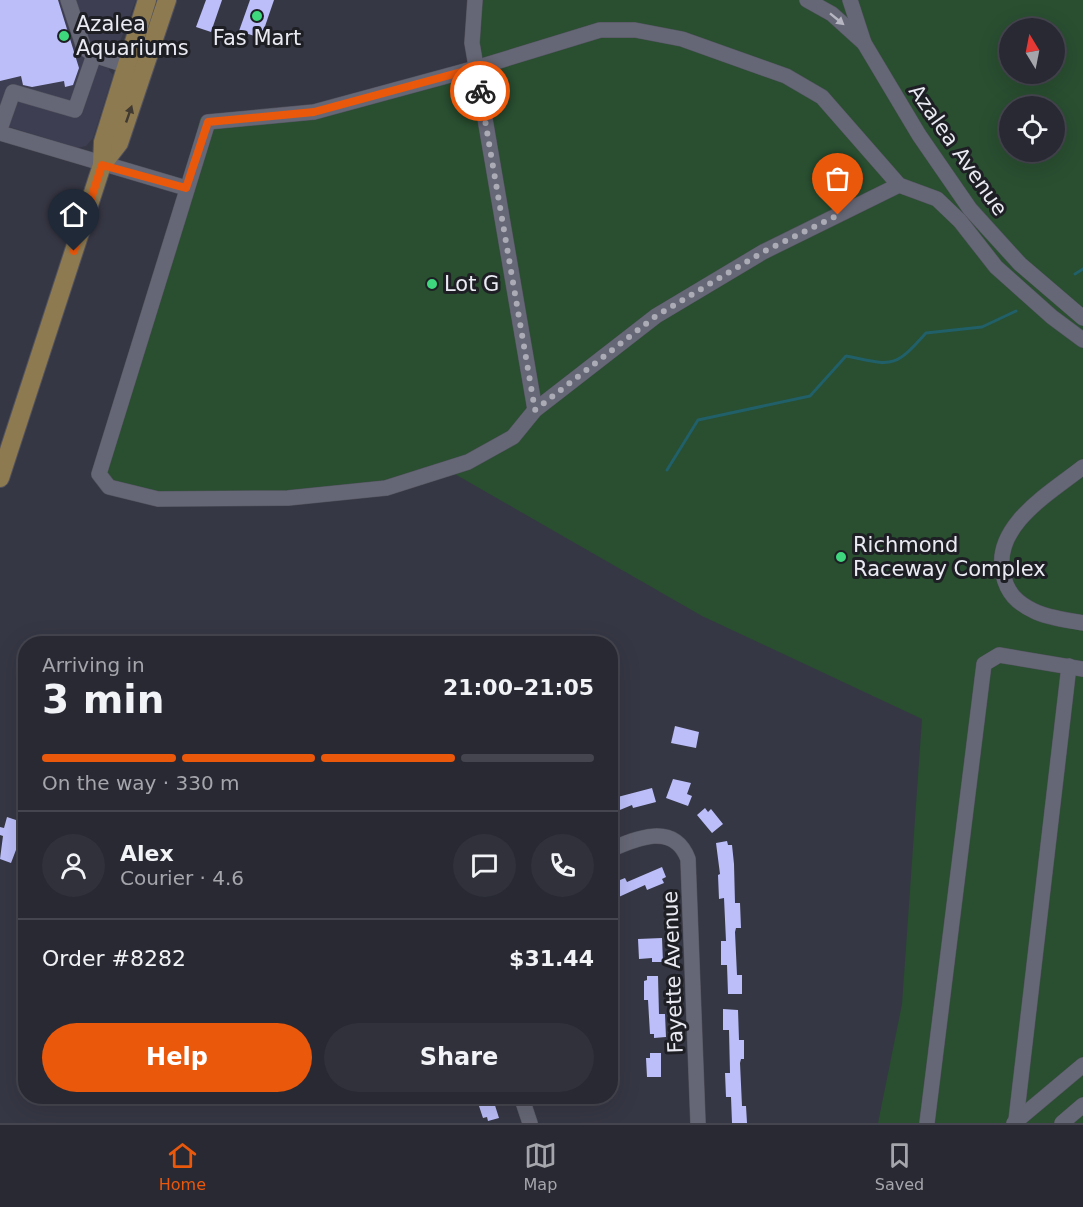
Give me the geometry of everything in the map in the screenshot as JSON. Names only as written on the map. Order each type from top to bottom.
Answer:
[{"type":"main road","points":[[0,478],[102,165],[103,142],[125,64],[147,0]]},
{"type":"main road","points":[[102,165],[119,143],[167,0]]},
{"type":"street","points":[[68,0],[84,48],[94,55],[125,64]]},
{"type":"street","points":[[75,18],[80,0]]},
{"type":"street","points":[[475,0],[472,27],[476,68],[535,410]]},
{"type":"street","name":"Azalea Avenue","points":[[807,0],[832,14],[864,43]]},
{"type":"street","name":"Azalea Avenue","points":[[850,0],[864,43],[919,135],[970,209],[1020,264],[1083,318]]},
{"type":"street","points":[[899,185],[763,252],[656,316],[535,410],[513,437],[468,462],[386,488],[288,498],[158,499],[109,487],[99,474],[208,122],[314,112],[476,68],[600,30],[635,30],[682,39],[786,76],[822,97],[899,185],[937,200],[960,221],[996,267],[1052,317],[1083,340]]},
{"type":"street","points":[[0,129],[6,90],[75,110],[94,55]]},
{"type":"street","points":[[0,134],[186,188]]},
{"type":"street","points":[[1083,467],[1039,502],[1009,532],[999,560],[1004,580],[1014,600],[1036,612],[1083,623]]},
{"type":"street","points":[[927,1123],[984,664],[999,656],[1076,667],[1015,1122]]},
{"type":"street","name":"Fayette Avenue","points":[[618,847],[640,837],[662,835],[671,838],[685,849],[691,870],[698,1123]]},
{"type":"street","points":[[1015,1122],[1083,1065]]},
{"type":"street","points":[[524,1104],[530,1123]]},
{"type":"street","points":[[1062,1123],[1083,1105]]},
{"type":"shaded area","points":[[0,0],[136,0],[109,70],[113,75],[93,138],[86,146],[77,148],[0,124]]},
{"type":"green space","name":"Richmond Raceway Complex","points":[[475,0],[1083,0],[1083,1123],[878,1123],[902,1004],[922,719],[702,616],[453,473],[316,491],[143,497],[96,476],[188,172],[200,118],[254,118],[476,68]]},
{"type":"building","points":[[0,0],[58,0],[79,68],[73,85],[65,87],[64,81],[32,87],[23,85],[21,76],[0,81]]},
{"type":"building","points":[[206,0],[222,0],[211,32],[196,27]]},
{"type":"building","name":"Fas Mart","points":[[250,0],[274,0],[261,38],[239,31]]},
{"type":"building","points":[[675,726],[699,732],[696,748],[671,743]]},
{"type":"building","points":[[673,779],[691,783],[687,794],[692,796],[688,806],[666,798]]},
{"type":"building","points":[[652,788],[656,802],[633,808],[632,805],[618,811],[618,797]]},
{"type":"building","points":[[705,808],[708,812],[711,809],[723,824],[712,833],[697,815]]},
{"type":"building","points":[[7,817],[18,821],[18,845],[11,863],[0,859],[3,836],[0,835],[0,827],[4,828]]},
{"type":"building","points":[[727,841],[728,845],[732,845],[735,903],[740,903],[741,928],[736,928],[735,932],[737,975],[742,975],[742,994],[728,994],[727,965],[721,965],[721,941],[726,941],[724,898],[719,899],[718,875],[720,874],[716,843]]},
{"type":"building","points":[[662,867],[666,877],[662,879],[664,883],[647,890],[645,885],[618,897],[618,881],[625,878],[627,882]]},
{"type":"building","points":[[662,938],[663,962],[652,962],[652,958],[639,959],[638,939]]},
{"type":"building","points":[[647,976],[658,976],[659,1014],[665,1014],[666,1037],[654,1038],[654,1034],[650,1034],[648,1000],[644,1000],[644,981],[647,980]]},
{"type":"building","points":[[723,1009],[738,1010],[739,1040],[744,1040],[744,1059],[741,1059],[740,1063],[742,1106],[746,1106],[747,1123],[732,1123],[731,1097],[726,1097],[725,1073],[730,1073],[729,1030],[723,1030]]},
{"type":"building","points":[[650,1053],[661,1053],[661,1077],[647,1077],[646,1058],[650,1058]]},
{"type":"building","points":[[478,1104],[495,1104],[499,1118],[488,1121],[487,1117],[483,1118]]},
{"type":"waterway","points":[[1075,274],[1083,269]]},
{"type":"waterway","points":[[667,470],[698,420],[810,396],[846,356],[891,362],[906,353],[926,333],[982,327],[1016,311]]},
{"type":"way so far","points":[[480,91],[535,410],[656,316],[763,252],[838,215]]},
{"type":"place","name":"Fas Mart","points":[[257,16]]},
{"type":"place","name":"Azalea Aquariums","points":[[64,36]]},
{"type":"place","name":"Lot G","points":[[432,284]]},
{"type":"place","name":"Richmond Raceway Complex","points":[[841,557]]},
{"type":"route","points":[[74,251],[102,165],[186,188],[208,122],[314,112],[476,68],[480,91]]}]
